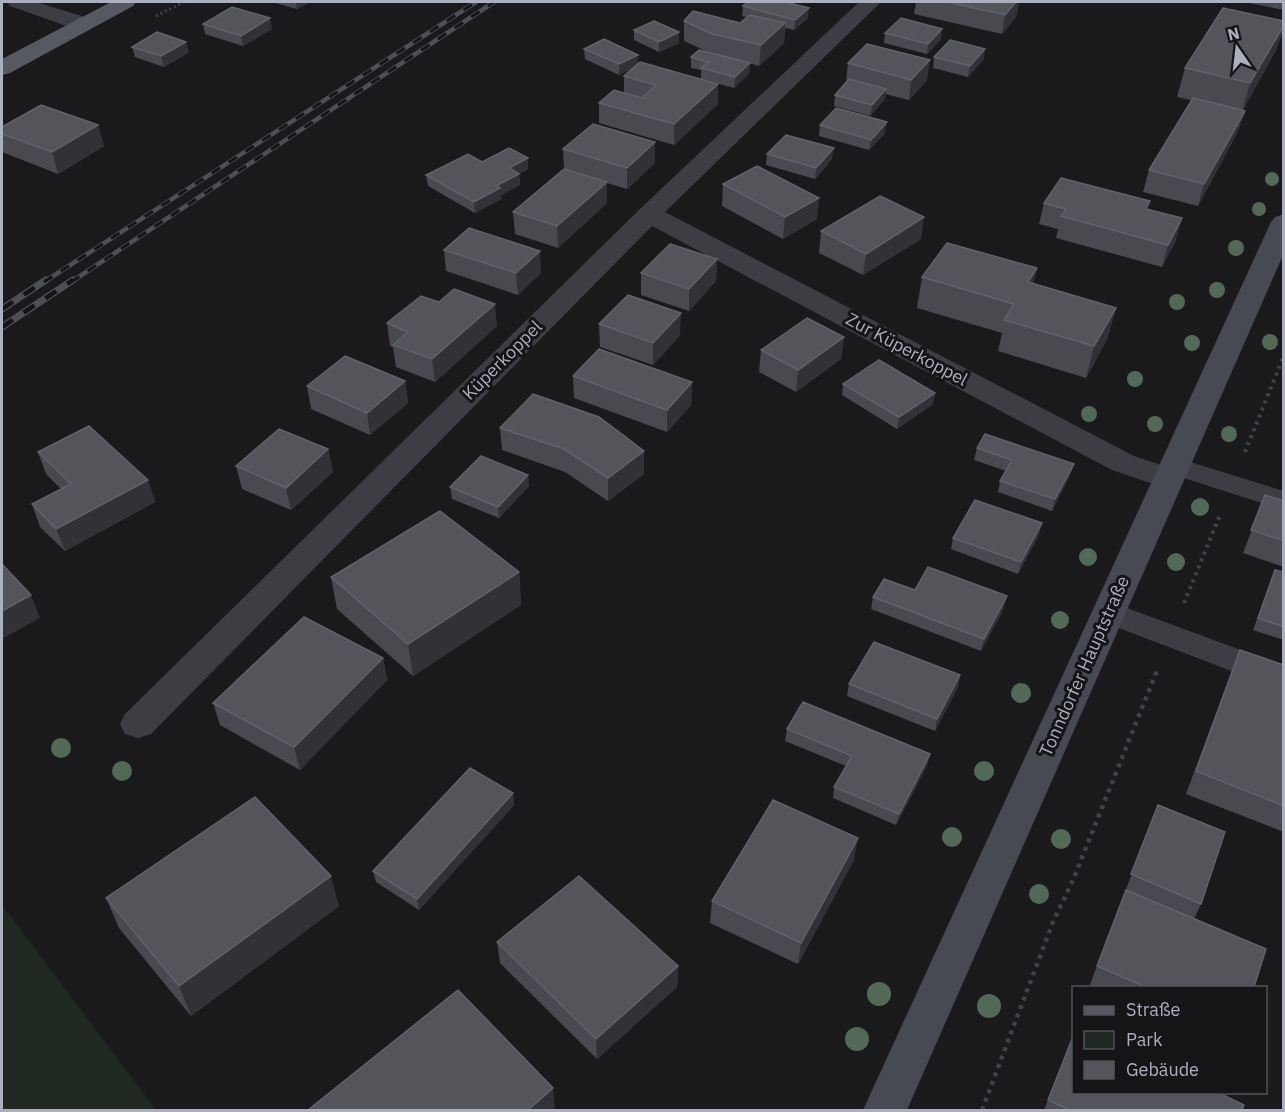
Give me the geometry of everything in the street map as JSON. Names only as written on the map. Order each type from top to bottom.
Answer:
[{"type":"main road","points":[[2,68],[126,2]]},
{"type":"main road","name":"Tonndorfer Hauptstraße","points":[[885,1110],[1284,222]]},
{"type":"street","points":[[16,2],[83,24]]},
{"type":"street","name":"Küperkoppel","points":[[138,724],[649,214],[871,2]]},
{"type":"street","name":"Zur Küperkoppel","points":[[649,214],[1123,463],[1171,472]]},
{"type":"lane","points":[[1171,472],[1232,485],[1284,501]]},
{"type":"lane","points":[[1108,612],[1284,679]]},
{"type":"path","points":[[982,1110],[1053,922],[1073,880],[1284,355]]},
{"type":"green space","points":[[2,905],[156,1110],[2,1110]]},
{"type":"building","points":[[748,2],[785,2],[809,8],[795,20],[743,6]]},
{"type":"building","points":[[948,2],[1016,2],[1005,15]]},
{"type":"building","points":[[232,7],[270,18],[241,36],[203,24]]},
{"type":"building","points":[[1223,8],[1284,21],[1284,25],[1250,83],[1185,68]]},
{"type":"building","points":[[693,11],[740,23],[750,15],[785,23],[761,45],[712,34],[684,21]]},
{"type":"building","points":[[901,18],[942,29],[928,44],[885,33]]},
{"type":"building","points":[[654,21],[679,32],[659,42],[634,30]]},
{"type":"building","points":[[157,32],[186,42],[161,56],[132,47]]},
{"type":"building","points":[[604,39],[638,55],[619,64],[584,49]]},
{"type":"building","points":[[950,40],[985,49],[970,66],[934,57]]},
{"type":"building","points":[[867,44],[930,60],[911,80],[848,63]]},
{"type":"building","points":[[699,50],[750,63],[735,77],[701,68],[708,62],[691,57]]},
{"type":"building","points":[[640,62],[718,84],[674,124],[599,103],[614,90],[642,98],[656,85],[624,76]]},
{"type":"building","points":[[849,79],[886,89],[872,105],[835,95]]},
{"type":"building","points":[[1193,98],[1245,111],[1204,184],[1149,170]]},
{"type":"building","points":[[41,105],[98,125],[52,152],[2,134],[2,127]]},
{"type":"building","points":[[836,108],[887,122],[871,140],[820,125]]},
{"type":"building","points":[[593,124],[655,142],[627,168],[563,149]]},
{"type":"building","points":[[786,135],[834,148],[816,168],[767,154]]},
{"type":"building","points":[[509,148],[528,158],[509,168],[519,174],[496,186],[500,188],[474,202],[426,175],[468,154],[482,162]]},
{"type":"building","points":[[757,166],[819,198],[785,217],[723,184]]},
{"type":"building","points":[[564,169],[607,182],[557,226],[513,212]]},
{"type":"building","points":[[1061,178],[1150,201],[1146,209],[1182,218],[1168,245],[1061,216],[1066,209],[1044,203]]},
{"type":"building","points":[[880,196],[924,217],[866,254],[821,231]]},
{"type":"building","points":[[469,228],[540,251],[516,273],[444,250]]},
{"type":"building","points":[[947,243],[1037,268],[1028,282],[1116,308],[1094,346],[1004,320],[1014,304],[922,277]]},
{"type":"building","points":[[670,244],[717,259],[689,289],[641,273]]},
{"type":"building","points":[[454,289],[495,304],[432,359],[393,345],[408,332],[387,323],[421,296],[439,302]]},
{"type":"building","points":[[628,295],[681,313],[653,343],[599,324]]},
{"type":"building","points":[[807,318],[844,337],[798,370],[761,350]]},
{"type":"building","points":[[599,349],[692,382],[667,410],[573,376]]},
{"type":"building","points":[[345,356],[405,381],[367,413],[307,386]]},
{"type":"building","points":[[879,360],[935,393],[899,417],[843,384]]},
{"type":"building","points":[[533,394],[599,417],[644,451],[608,478],[564,449],[500,428]]},
{"type":"building","points":[[89,426],[148,480],[56,529],[32,504],[71,484],[38,452]]},
{"type":"building","points":[[279,429],[328,449],[286,488],[236,466]]},
{"type":"building","points":[[985,434],[1074,464],[1055,499],[1000,481],[1012,460],[977,448]]},
{"type":"building","points":[[481,456],[528,475],[498,507],[450,487]]},
{"type":"building","points":[[1265,495],[1284,501],[1284,541],[1251,530]]},
{"type":"building","points":[[975,500],[1042,523],[1021,562],[953,538]]},
{"type":"building","points":[[440,511],[519,572],[408,644],[331,577]]},
{"type":"building","points":[[2,564],[31,595],[2,611]]},
{"type":"building","points":[[928,567],[1007,596],[984,639],[873,597],[884,579],[915,590]]},
{"type":"building","points":[[1275,570],[1284,572],[1284,627],[1258,618]]},
{"type":"building","points":[[304,617],[383,658],[294,747],[213,703]]},
{"type":"building","points":[[874,642],[960,675],[937,719],[849,684]]},
{"type":"building","points":[[1240,650],[1284,665],[1284,806],[1196,771]]},
{"type":"building","points":[[803,702],[930,754],[899,814],[834,787],[852,756],[787,729]]},
{"type":"building","points":[[470,768],[513,793],[417,899],[373,871]]},
{"type":"building","points":[[255,797],[331,876],[179,986],[106,898]]},
{"type":"building","points":[[773,800],[858,838],[801,943],[712,901]]},
{"type":"building","points":[[1158,805],[1225,832],[1201,904],[1131,874]]},
{"type":"building","points":[[579,876],[678,966],[596,1039],[497,942]]},
{"type":"building","points":[[1126,890],[1266,949],[1254,986],[1144,986],[1097,966]]},
{"type":"building","points":[[458,990],[553,1088],[528,1110],[308,1110]]},
{"type":"building","points":[[1072,1039],[1072,1094],[1221,1094],[1244,1105],[1242,1110],[1070,1110],[1048,1100]]},
{"type":"railway","points":[[44,282],[476,2]]},
{"type":"railway","points":[[71,282],[494,2]]},
{"type":"railway","points":[[2,309],[46,280]]},
{"type":"railway","points":[[2,327],[73,280]]}]
